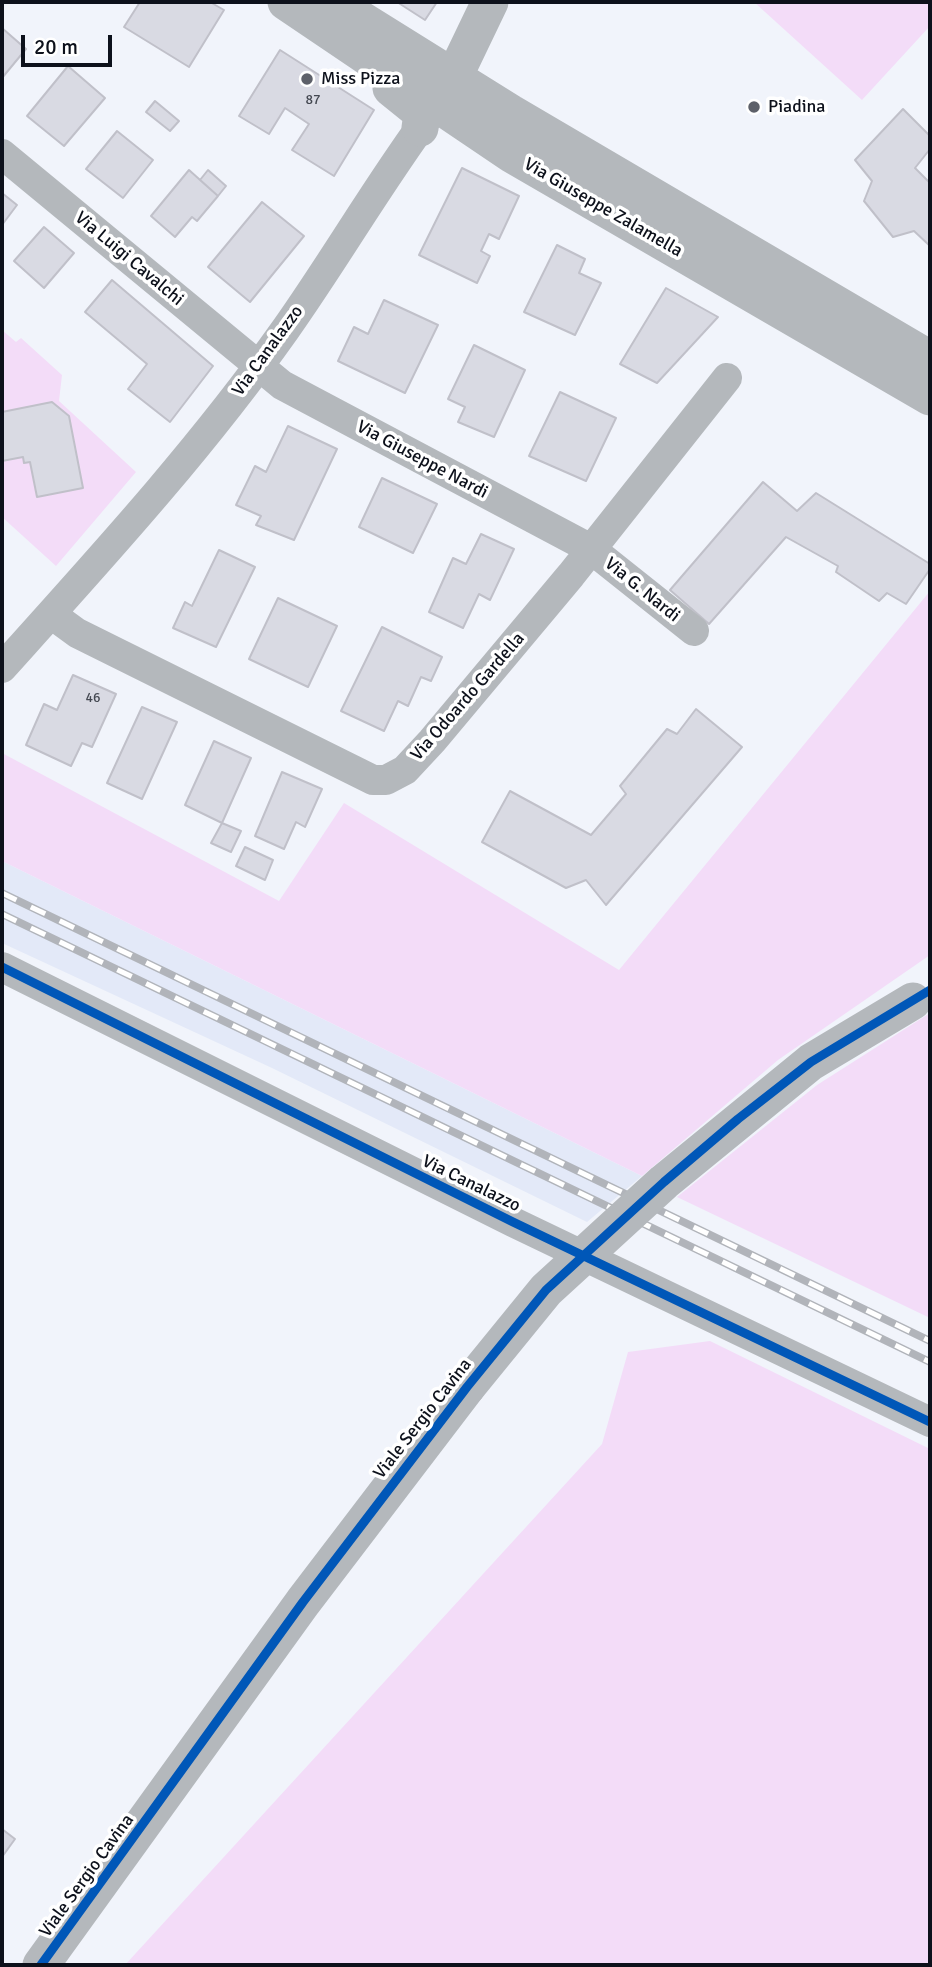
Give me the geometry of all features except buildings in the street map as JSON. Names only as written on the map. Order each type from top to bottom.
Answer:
[{"type":"street","points":[[270,2],[314,37],[405,98],[422,113],[441,106]]},
{"type":"street","name":"Via Giuseppe Zalamella","points":[[286,2],[511,154],[930,397]]},
{"type":"street","name":"Via Giuseppe Zalamella","points":[[334,2],[441,106],[686,217],[930,359]]},
{"type":"street","name":"Via Canalazzo","points":[[2,668],[169,479],[284,332],[441,106],[490,2]]},
{"type":"street","name":"Via Luigi Cavalchi","points":[[2,154],[257,365]]},
{"type":"street","name":"Via Giuseppe Nardi","points":[[257,365],[282,385],[591,549]]},
{"type":"street","name":"Via Odoardo Gardella","points":[[51,614],[77,634],[373,780],[386,780],[405,770],[432,741],[591,549],[727,378]]},
{"type":"street","name":"Via G. Nardi","points":[[591,549],[694,631]]},
{"type":"street","name":"Via Canalazzo","points":[[2,967],[513,1222],[930,1422]]},
{"type":"street","name":"Viale Sergio Cavina","points":[[41,1965],[303,1602],[467,1387],[546,1290],[664,1182],[811,1062],[922,995]]},
{"type":"shaded area","points":[[754,2],[930,2],[930,26],[862,100]]},
{"type":"shaded area","points":[[2,330],[16,342],[21,338],[62,375],[59,401],[136,472],[56,566],[2,517]]},
{"type":"shaded area","points":[[930,591],[930,955],[778,1060],[642,1176],[2,861],[2,753],[279,901],[344,803],[619,970]]},
{"type":"shaded area","points":[[2,861],[642,1176],[587,1222],[272,1068],[2,943]]},
{"type":"shaded area","points":[[930,1013],[930,1318],[677,1197],[817,1085]]},
{"type":"shaded area","points":[[710,1341],[930,1449],[930,1965],[125,1965],[602,1444],[628,1352]]},
{"type":"railway","points":[[2,893],[930,1341]]},
{"type":"railway","points":[[2,914],[930,1362]]},
{"type":"cycle path","points":[[2,967],[513,1222],[930,1422]]},
{"type":"cycle path","points":[[41,1965],[303,1602],[467,1387],[546,1290],[664,1182],[738,1119],[811,1062],[930,990]]},
{"type":"place","name":"Miss Pizza","points":[[307,79]]},
{"type":"place","name":"Piadina","points":[[754,107]]}]
